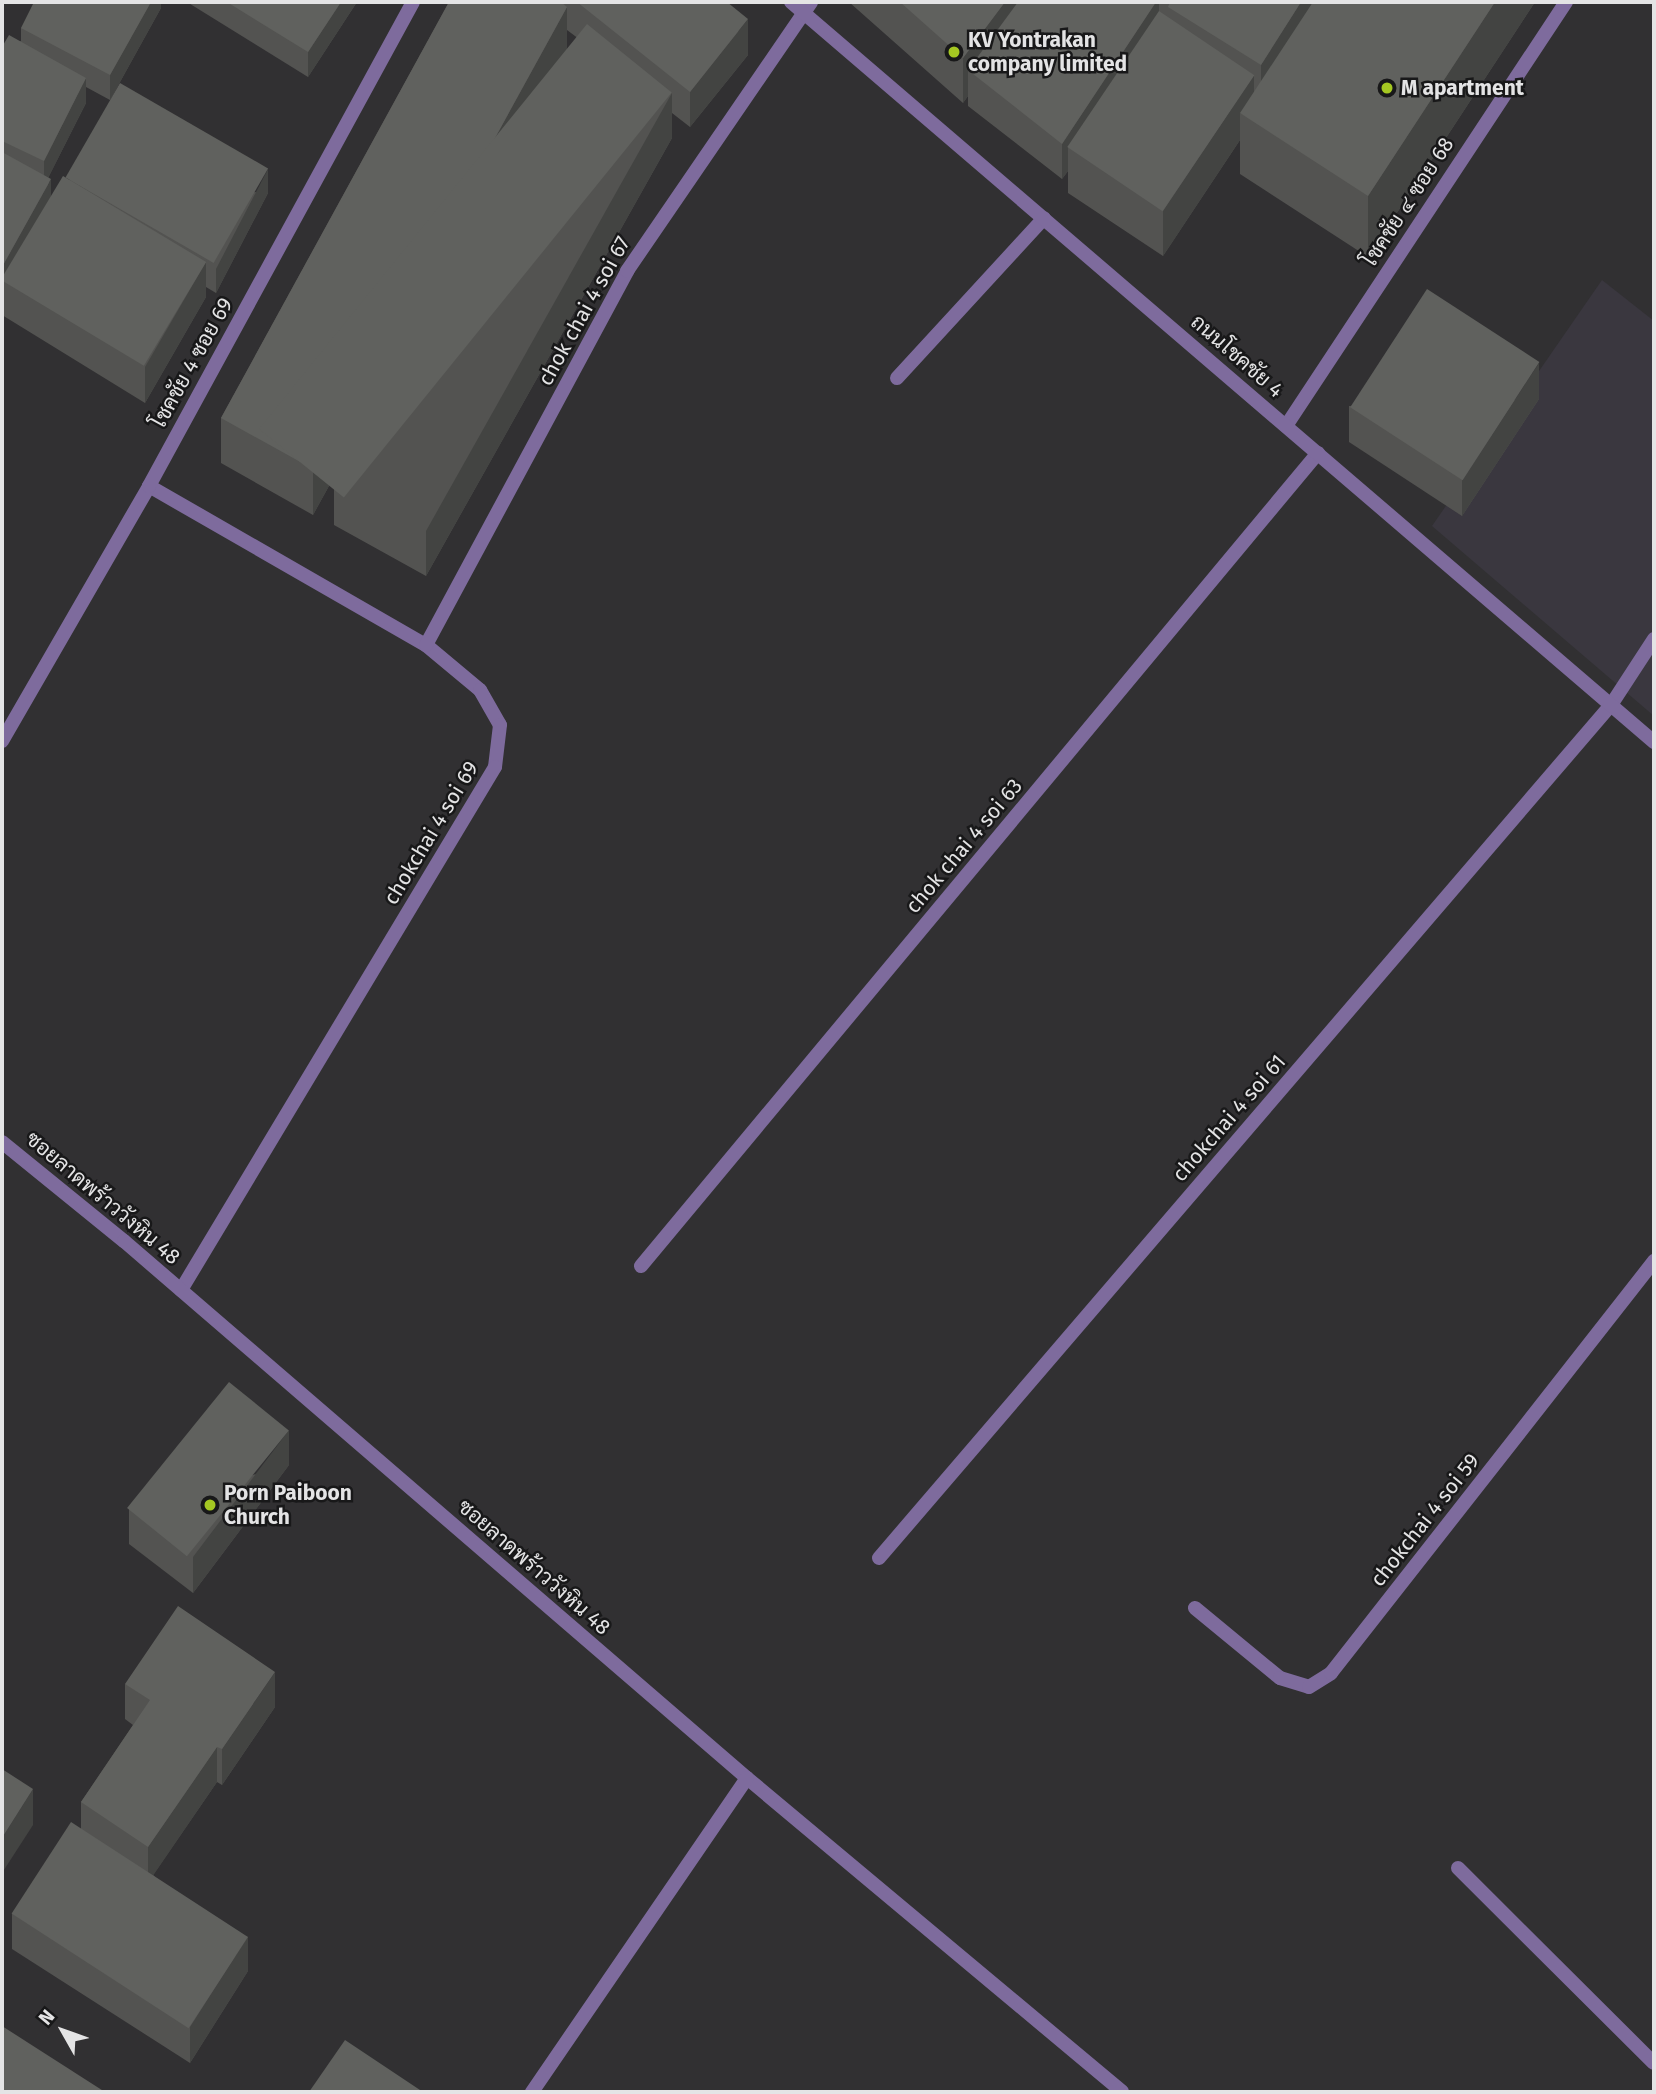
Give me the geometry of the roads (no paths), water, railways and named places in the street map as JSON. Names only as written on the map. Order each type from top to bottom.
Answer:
[{"type":"street","name":"โชคชัย 4 ซอย 69","points":[[2,741],[149,486],[413,2]]},
{"type":"street","name":"ถนนโชคชัย 4","points":[[791,2],[807,7],[1044,218],[1654,742]]},
{"type":"street","name":"โชคชัย ๔ ซอย 68","points":[[1286,426],[1566,2]]},
{"type":"street","name":"chok chai 4 soi 67","points":[[426,645],[627,271],[807,7]]},
{"type":"street","points":[[897,378],[1044,218]]},
{"type":"street","name":"chok chai 4 soi 63","points":[[641,1266],[1318,453]]},
{"type":"street","name":"chokchai 4 soi 69","points":[[149,486],[426,645],[480,690],[500,725],[495,767],[181,1290]]},
{"type":"street","name":"chokchai 4 soi 61","points":[[879,1558],[1611,705],[1654,639]]},
{"type":"street","name":"ซอยลาดพร้าววังหิน 48","points":[[2,1142],[181,1290],[747,1778],[1122,2092]]},
{"type":"street","name":"chokchai 4 soi 59","points":[[1195,1608],[1280,1678],[1309,1687],[1331,1673],[1654,1261]]},
{"type":"street","points":[[532,2092],[747,1778]]},
{"type":"street","points":[[1458,1868],[1654,2063]]},
{"type":"place","name":"KV Yontrakan company limited","points":[[954,52]]},
{"type":"place","name":"M apartment","points":[[1387,88]]},
{"type":"place","name":"Porn Paiboon Church","points":[[210,1505]]}]
